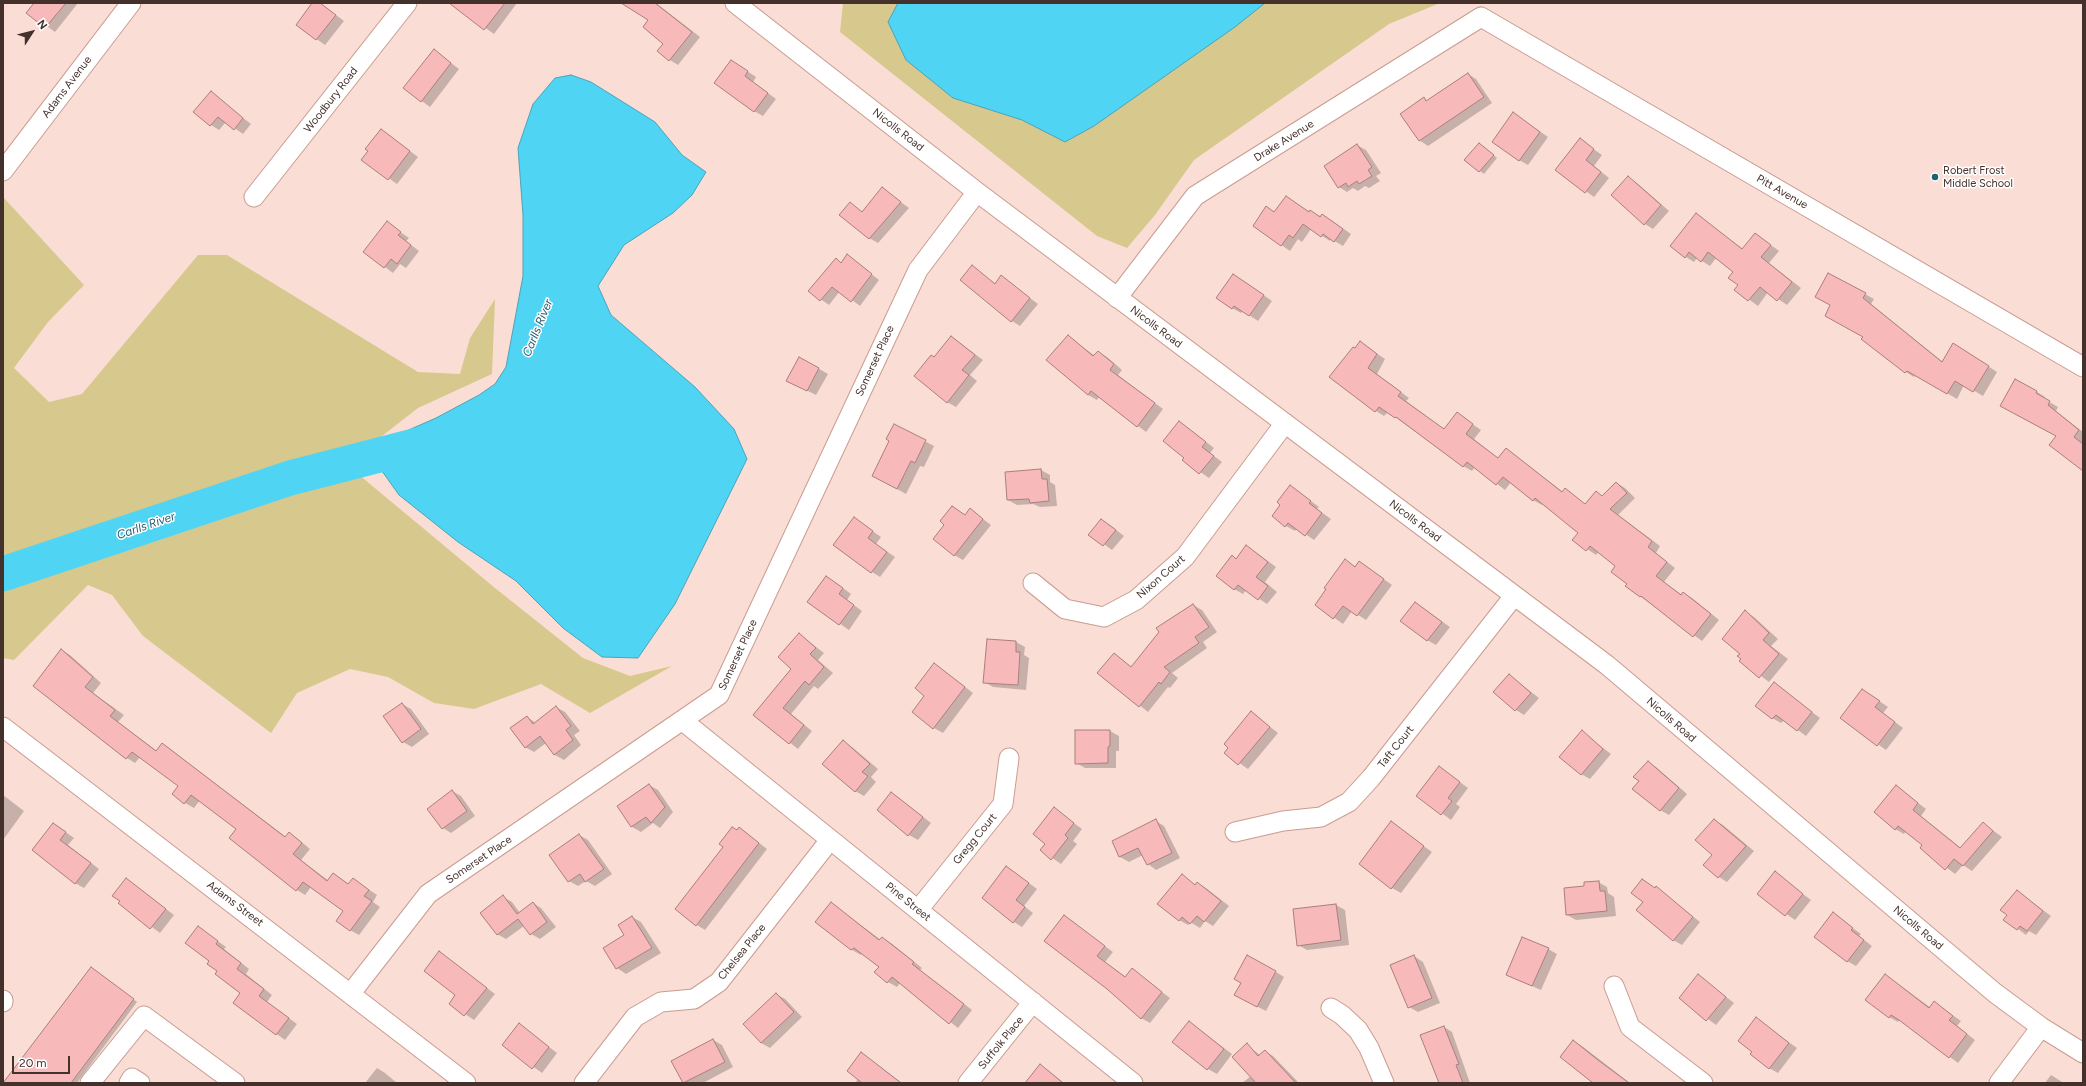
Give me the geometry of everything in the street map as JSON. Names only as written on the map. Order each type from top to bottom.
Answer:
[{"type":"street","name":"Adams Avenue","points":[[3,171],[130,3]]},
{"type":"street","name":"Woodbury Road","points":[[254,197],[407,3]]},
{"type":"street","name":"Nicolls Road","points":[[735,3],[977,192],[1514,596],[1607,664],[1965,967],[2041,1027],[2083,1053]]},
{"type":"street","name":"Drake Avenue","points":[[1117,298],[1195,196],[1481,17]]},
{"type":"street","name":"Pitt Avenue","points":[[1481,17],[2083,367]]},
{"type":"street","name":"Somerset Place","points":[[351,993],[428,894],[719,695],[918,270],[977,192]]},
{"type":"street","name":"Nixon Court","points":[[1033,583],[1066,609],[1104,616],[1136,600],[1185,557],[1285,423]]},
{"type":"street","name":"Taft Court","points":[[1235,832],[1283,821],[1321,817],[1349,802],[1372,778],[1514,596]]},
{"type":"street","name":"Pine Street","points":[[683,721],[1133,1083]]},
{"type":"street","name":"Adams Street","points":[[3,727],[351,993],[466,1083]]},
{"type":"street","name":"Gregg Court","points":[[918,910],[1003,804],[1009,758]]},
{"type":"street","name":"Chelsea Place","points":[[584,1083],[635,1017],[661,1002],[694,999],[719,982],[830,840]]},
{"type":"street","points":[[1614,986],[1630,1027],[1703,1083]]},
{"type":"street","name":"Suffolk Place","points":[[968,1083],[1033,1002]]},
{"type":"street","points":[[1331,1008],[1342,1015],[1358,1030],[1370,1048],[1384,1083]]},
{"type":"street","points":[[90,1083],[144,1016],[235,1083]]},
{"type":"street","points":[[1999,1083],[2041,1027]]},
{"type":"street","points":[[129,1083],[132,1078],[140,1083]]},
{"type":"shaded area","points":[[843,3],[1440,3],[1389,24],[1194,160],[1155,215],[1127,248],[1097,236],[840,32]]},
{"type":"shaded area","points":[[4,198],[84,285],[48,322],[14,368],[49,402],[82,394],[198,255],[227,255],[418,372],[460,374],[470,338],[495,299],[492,374],[418,408],[364,450],[345,454],[358,474],[495,588],[583,658],[630,676],[672,666],[590,713],[541,684],[474,709],[434,703],[388,677],[350,669],[297,693],[271,733],[143,636],[112,595],[88,585],[14,660],[3,658]]},
{"type":"water","points":[[898,3],[1265,3],[1235,27],[1094,126],[1065,142],[1022,120],[953,98],[906,60],[888,22]]},
{"type":"water","points":[[571,75],[591,82],[655,122],[682,155],[706,172],[692,195],[673,213],[624,245],[598,286],[611,315],[695,387],[734,429],[747,459],[675,604],[638,658],[602,657],[563,628],[516,581],[458,542],[399,495],[372,457],[388,439],[436,418],[479,395],[495,384],[506,367],[523,276],[523,215],[518,148],[533,104],[555,78]]},
{"type":"building","points":[[34,3],[66,3],[45,28],[26,13]]},
{"type":"building","points":[[312,3],[320,3],[336,15],[316,40],[296,25]]},
{"type":"building","points":[[449,3],[505,3],[484,30]]},
{"type":"building","points":[[621,3],[655,3],[692,32],[669,61],[657,51],[663,44],[643,27],[648,20]]},
{"type":"building","points":[[434,49],[451,63],[421,102],[403,88]]},
{"type":"building","points":[[731,60],[748,71],[745,76],[768,93],[754,112],[714,83]]},
{"type":"building","points":[[1468,73],[1484,97],[1419,141],[1400,114],[1424,97],[1426,101]]},
{"type":"building","points":[[211,91],[243,118],[234,130],[218,117],[210,126],[193,112]]},
{"type":"building","points":[[1513,112],[1540,132],[1519,161],[1492,142]]},
{"type":"building","points":[[381,129],[410,151],[388,180],[361,160],[368,151],[365,149]]},
{"type":"building","points":[[1580,138],[1594,149],[1586,160],[1601,172],[1585,193],[1555,170]]},
{"type":"building","points":[[1479,143],[1494,155],[1479,172],[1464,160]]},
{"type":"building","points":[[1357,144],[1372,167],[1368,170],[1372,176],[1359,184],[1357,181],[1348,187],[1346,183],[1338,188],[1324,166]]},
{"type":"building","points":[[1628,176],[1661,205],[1644,225],[1611,195]]},
{"type":"building","points":[[882,187],[901,202],[869,239],[839,215],[850,202],[862,212]]},
{"type":"building","points":[[1286,196],[1309,212],[1310,210],[1320,217],[1322,214],[1343,229],[1334,242],[1323,234],[1321,237],[1303,224],[1293,238],[1289,235],[1281,246],[1253,226],[1266,206],[1274,212]]},
{"type":"building","points":[[1696,213],[1742,249],[1755,233],[1771,245],[1761,257],[1792,282],[1777,301],[1760,287],[1748,301],[1734,290],[1738,285],[1728,278],[1733,272],[1708,252],[1701,262],[1689,252],[1685,258],[1670,246]]},
{"type":"building","points":[[387,221],[401,232],[398,235],[411,245],[397,264],[391,259],[384,268],[363,252]]},
{"type":"building","points":[[847,254],[872,274],[851,302],[832,287],[820,301],[808,291],[836,258],[841,263]]},
{"type":"building","points":[[972,265],[995,284],[1001,275],[1030,298],[1011,322],[960,280]]},
{"type":"building","points":[[1828,273],[1866,293],[1863,298],[1942,362],[1953,343],[1989,366],[1973,392],[1955,381],[1947,394],[1907,371],[1905,373],[1861,339],[1863,337],[1825,316],[1830,305],[1815,297]]},
{"type":"building","points":[[1233,274],[1264,295],[1249,316],[1234,306],[1232,309],[1216,298]]},
{"type":"building","points":[[1068,335],[1093,356],[1098,351],[1114,364],[1110,370],[1155,403],[1137,427],[1091,391],[1088,395],[1046,360]]},
{"type":"building","points":[[951,336],[975,355],[962,370],[969,375],[947,403],[914,376],[931,355],[934,357]]},
{"type":"building","points":[[1360,341],[1377,354],[1368,368],[1401,392],[1398,396],[1444,429],[1457,412],[1473,424],[1466,434],[1498,458],[1506,448],[1562,492],[1565,488],[1585,504],[1596,491],[1602,496],[1616,482],[1627,493],[1610,509],[1652,541],[1648,547],[1667,562],[1656,576],[1681,595],[1683,592],[1711,614],[1693,637],[1641,596],[1640,597],[1625,586],[1627,584],[1611,572],[1615,566],[1590,546],[1586,551],[1572,540],[1578,533],[1535,498],[1533,501],[1503,477],[1496,485],[1467,462],[1463,467],[1396,417],[1395,418],[1379,407],[1375,412],[1329,377],[1353,347],[1355,348]]},
{"type":"building","points":[[799,357],[819,368],[807,391],[786,381]]},
{"type":"building","points":[[2015,379],[2037,391],[2036,393],[2050,401],[2048,405],[2079,430],[2074,437],[2083,444],[2083,471],[2049,445],[2056,436],[2000,406]]},
{"type":"building","points":[[1179,421],[1206,442],[1202,447],[1214,456],[1199,474],[1182,460],[1184,458],[1163,441]]},
{"type":"building","points":[[894,424],[926,440],[915,463],[911,461],[897,489],[872,476],[889,441],[886,439]]},
{"type":"building","points":[[1041,469],[1042,479],[1047,479],[1049,501],[1030,503],[1029,499],[1007,500],[1005,472]]},
{"type":"building","points":[[1290,485],[1311,501],[1309,503],[1322,513],[1305,536],[1288,523],[1285,527],[1272,516],[1280,505],[1277,502]]},
{"type":"building","points":[[952,506],[965,515],[970,508],[983,519],[954,556],[933,539],[944,525],[940,521]]},
{"type":"building","points":[[854,517],[873,531],[868,538],[887,552],[871,573],[833,545]]},
{"type":"building","points":[[1101,519],[1116,530],[1103,546],[1088,535]]},
{"type":"building","points":[[1246,545],[1268,562],[1256,577],[1268,586],[1258,600],[1238,585],[1234,590],[1216,576],[1232,555],[1236,559]]},
{"type":"building","points":[[1345,559],[1355,567],[1359,561],[1384,579],[1357,616],[1343,606],[1333,619],[1315,605],[1326,589],[1324,588]]},
{"type":"building","points":[[826,576],[843,588],[839,594],[854,605],[839,625],[807,602]]},
{"type":"building","points":[[1415,602],[1442,622],[1427,641],[1400,621]]},
{"type":"building","points":[[1193,604],[1209,627],[1195,637],[1199,643],[1164,667],[1170,672],[1161,684],[1159,682],[1139,707],[1097,673],[1114,653],[1131,667],[1159,632],[1156,628]]},
{"type":"building","points":[[1745,610],[1769,633],[1763,640],[1779,654],[1759,678],[1739,661],[1741,659],[1737,656],[1740,654],[1722,639]]},
{"type":"building","points":[[799,633],[816,648],[810,654],[824,667],[809,685],[805,681],[783,708],[804,725],[789,744],[753,715],[791,669],[778,657]]},
{"type":"building","points":[[987,639],[1016,641],[1016,652],[1020,652],[1018,685],[983,683]]},
{"type":"building","points":[[61,649],[93,677],[85,687],[115,710],[110,716],[156,751],[162,743],[285,837],[289,832],[302,843],[293,854],[327,881],[333,873],[348,884],[353,878],[369,890],[364,896],[372,901],[350,931],[336,921],[343,911],[303,882],[296,891],[229,838],[236,829],[191,795],[184,804],[172,794],[178,786],[132,752],[126,759],[33,686]]},
{"type":"building","points":[[934,663],[965,687],[933,729],[912,712],[924,696],[915,688]]},
{"type":"building","points":[[1509,674],[1531,693],[1515,711],[1493,692]]},
{"type":"building","points":[[1774,682],[1812,712],[1797,731],[1776,715],[1772,719],[1755,706]]},
{"type":"building","points":[[1862,689],[1880,701],[1875,707],[1895,722],[1877,746],[1840,718]]},
{"type":"building","points":[[402,703],[421,729],[402,743],[383,716]]},
{"type":"building","points":[[556,706],[571,726],[566,730],[573,740],[554,755],[540,736],[525,748],[510,728],[527,716],[533,724]]},
{"type":"building","points":[[1251,711],[1270,727],[1238,765],[1224,753],[1228,748],[1224,744]]},
{"type":"building","points":[[1075,730],[1110,730],[1108,763],[1075,764]]},
{"type":"building","points":[[1582,730],[1603,749],[1581,775],[1559,757]]},
{"type":"building","points":[[843,740],[870,764],[862,772],[868,776],[855,792],[822,764]]},
{"type":"building","points":[[1648,761],[1679,788],[1660,811],[1632,789],[1639,781],[1633,777]]},
{"type":"building","points":[[1439,766],[1460,782],[1448,798],[1452,801],[1441,815],[1416,796]]},
{"type":"building","points":[[649,784],[665,807],[651,823],[646,817],[631,827],[617,806]]},
{"type":"building","points":[[1896,785],[1918,803],[1913,810],[1960,848],[1983,822],[1993,831],[1963,866],[1954,859],[1945,870],[1920,848],[1922,845],[1898,826],[1895,830],[1874,812]]},
{"type":"building","points":[[452,790],[467,811],[442,829],[427,809]]},
{"type":"building","points":[[891,792],[923,817],[908,836],[877,810]]},
{"type":"building","points":[[1054,807],[1074,823],[1065,835],[1068,838],[1051,860],[1040,850],[1045,844],[1033,834]]},
{"type":"building","points":[[1156,819],[1172,853],[1147,865],[1138,848],[1119,857],[1112,841]]},
{"type":"building","points":[[1714,819],[1746,846],[1718,878],[1703,865],[1712,855],[1695,840]]},
{"type":"building","points":[[1391,821],[1424,846],[1391,889],[1359,864]]},
{"type":"building","points":[[53,823],[66,832],[60,840],[91,863],[75,884],[32,850]]},
{"type":"building","points":[[732,827],[737,830],[739,827],[759,843],[696,926],[675,909],[723,847],[719,844]]},
{"type":"building","points":[[579,834],[604,869],[585,882],[580,874],[568,882],[549,855]]},
{"type":"building","points":[[1006,866],[1029,883],[1016,900],[1025,907],[1013,923],[982,898]]},
{"type":"building","points":[[1775,871],[1803,894],[1785,916],[1757,894]]},
{"type":"building","points":[[1182,874],[1195,885],[1197,882],[1221,901],[1204,922],[1197,916],[1190,924],[1182,917],[1179,921],[1157,904]]},
{"type":"building","points":[[126,878],[166,909],[150,929],[118,903],[120,901],[112,896]]},
{"type":"building","points":[[1642,879],[1655,888],[1656,886],[1693,917],[1673,941],[1636,910],[1643,902],[1631,893]]},
{"type":"building","points":[[1599,881],[1600,891],[1605,891],[1607,911],[1566,915],[1564,888],[1584,886],[1584,882]]},
{"type":"building","points":[[2017,890],[2043,911],[2027,931],[2020,926],[2017,930],[2003,920],[2007,915],[2000,910]]},
{"type":"building","points":[[503,895],[517,914],[533,902],[547,922],[530,935],[518,919],[497,935],[480,913]]},
{"type":"building","points":[[831,902],[879,940],[882,937],[914,962],[912,964],[964,1004],[949,1024],[892,977],[887,983],[874,972],[879,967],[854,948],[851,950],[815,922]]},
{"type":"building","points":[[1336,904],[1341,940],[1297,946],[1293,909]]},
{"type":"building","points":[[1833,912],[1853,928],[1851,930],[1864,940],[1847,962],[1814,937]]},
{"type":"building","points":[[1064,915],[1105,946],[1097,956],[1125,977],[1132,968],[1162,992],[1141,1019],[1107,989],[1044,941]]},
{"type":"building","points":[[632,916],[652,948],[616,969],[603,948],[624,935],[618,925]]},
{"type":"building","points":[[198,926],[218,941],[216,944],[241,963],[237,969],[264,989],[259,996],[289,1018],[276,1035],[233,1003],[240,993],[215,974],[217,971],[207,964],[209,961],[185,943]]},
{"type":"building","points":[[1522,937],[1549,948],[1532,986],[1506,975]]},
{"type":"building","points":[[439,951],[487,988],[464,1016],[449,1004],[455,995],[424,971]]},
{"type":"building","points":[[1247,955],[1276,971],[1257,1007],[1234,995],[1241,983],[1234,979]]},
{"type":"building","points":[[1414,955],[1432,998],[1408,1008],[1390,965]]},
{"type":"building","points":[[91,967],[134,999],[71,1083],[3,1083]]},
{"type":"building","points":[[1698,974],[1726,997],[1706,1021],[1679,998]]},
{"type":"building","points":[[1885,974],[1929,1008],[1934,1001],[1953,1016],[1949,1020],[1967,1034],[1949,1058],[1899,1020],[1891,1015],[1889,1018],[1865,1000]]},
{"type":"building","points":[[776,993],[794,1012],[761,1043],[743,1024]]},
{"type":"building","points":[[1756,1017],[1789,1043],[1769,1069],[1750,1054],[1752,1052],[1738,1041]]},
{"type":"building","points":[[1189,1021],[1224,1049],[1207,1070],[1172,1042]]},
{"type":"building","points":[[519,1023],[549,1047],[532,1069],[502,1045]]},
{"type":"building","points":[[1444,1026],[1459,1064],[1456,1065],[1463,1083],[1439,1083],[1420,1035]]},
{"type":"building","points":[[713,1039],[725,1062],[683,1083],[671,1061]]},
{"type":"building","points":[[1573,1040],[1629,1083],[1593,1083],[1560,1057]]},
{"type":"building","points":[[1247,1043],[1258,1056],[1265,1050],[1296,1083],[1256,1083],[1232,1057]]},
{"type":"building","points":[[861,1052],[901,1083],[862,1083],[847,1071]]},
{"type":"building","points":[[1040,1064],[1063,1083],[1025,1083]]},
{"type":"waterway","name":"Carlls River","points":[[3,574],[290,478],[418,445]]},
{"type":"place","name":"Robert Frost Middle School","points":[[1935,177]]}]
